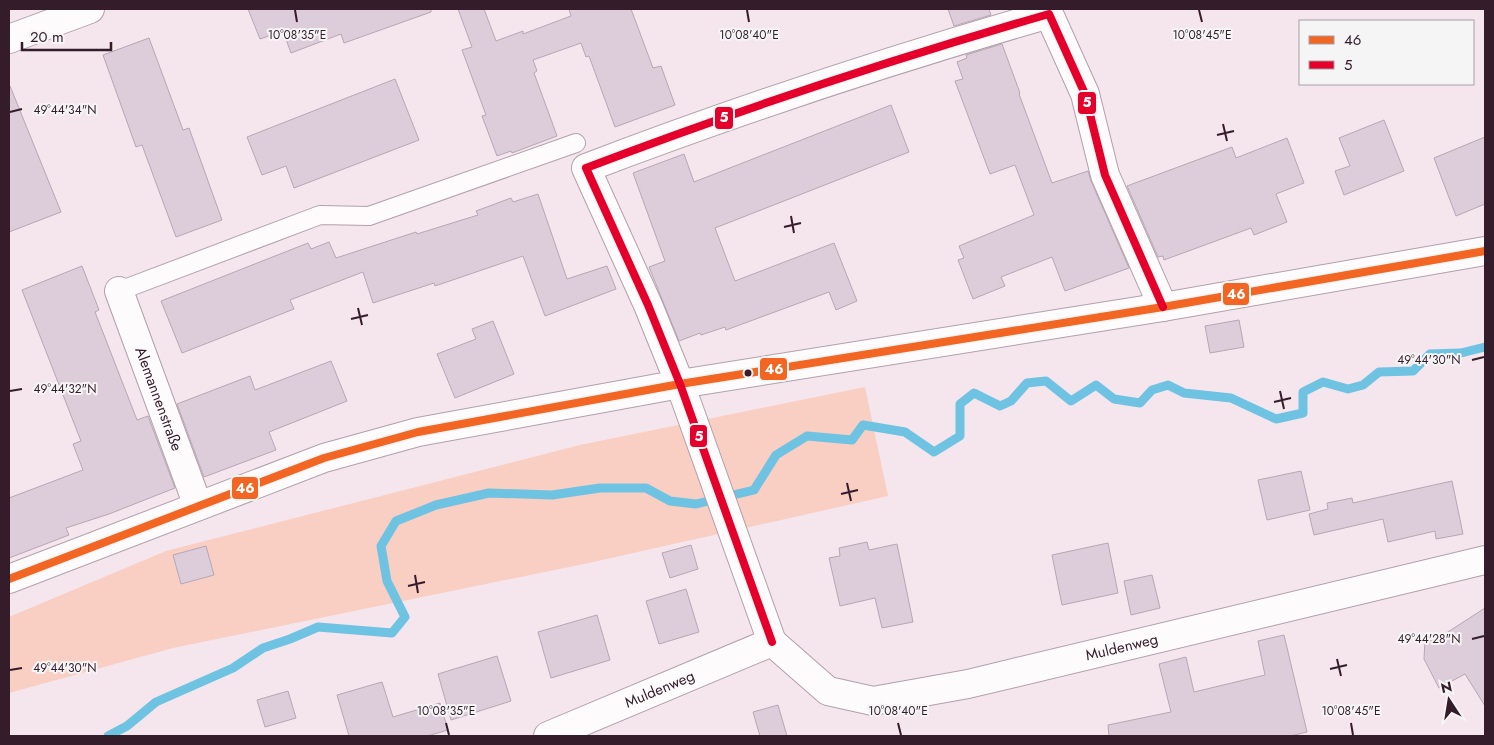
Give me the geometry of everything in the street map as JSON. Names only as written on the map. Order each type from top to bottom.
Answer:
[{"type":"street","points":[[9,39],[90,9]]},
{"type":"street","points":[[680,384],[648,304],[586,168],[688,129],[971,37],[1050,14],[1085,94],[1105,175],[1163,307]]},
{"type":"street","points":[[9,579],[324,458],[418,432],[680,384],[1163,307],[1485,251]]},
{"type":"street","name":"Alemannenstraße","points":[[119,291],[198,506]]},
{"type":"street","name":"Muldenweg","points":[[680,384],[772,642],[828,691],[873,701],[968,684],[1485,560]]},
{"type":"street","name":"Muldenweg","points":[[548,736],[772,642]]},
{"type":"lane","points":[[119,291],[320,215],[369,216],[576,143]]},
{"type":"shaded area","points":[[865,387],[888,496],[584,564],[173,648],[9,693],[9,617],[166,551],[580,445]]},
{"type":"building","points":[[248,9],[431,9],[431,12],[344,43],[341,34],[291,53],[283,31],[260,39]]},
{"type":"building","points":[[458,9],[484,9],[496,41],[523,31],[523,34],[571,16],[569,9],[631,9],[653,68],[661,66],[675,105],[615,127],[589,56],[586,57],[581,43],[533,60],[537,71],[534,73],[557,136],[512,153],[511,151],[497,156],[482,116],[486,115],[462,50],[472,47]]},
{"type":"building","points":[[948,9],[989,9],[991,15],[954,26]]},
{"type":"building","points":[[149,38],[183,130],[189,128],[222,220],[176,237],[142,145],[136,147],[103,55]]},
{"type":"building","points":[[1002,44],[1052,183],[1088,171],[1129,268],[1065,291],[1052,257],[1001,277],[1005,286],[973,299],[958,260],[964,258],[959,246],[1034,215],[1015,165],[990,174],[955,81],[963,79],[957,62],[967,58],[966,55]]},
{"type":"building","points":[[395,79],[419,140],[294,188],[286,166],[262,175],[247,137]]},
{"type":"building","points":[[9,86],[61,212],[9,232]]},
{"type":"building","points":[[891,105],[909,152],[715,228],[735,281],[834,243],[857,301],[836,310],[829,292],[726,330],[725,327],[701,335],[700,333],[679,341],[649,267],[665,261],[633,173],[684,154],[694,182]]},
{"type":"building","points":[[1384,120],[1404,171],[1344,195],[1335,171],[1350,166],[1339,138]]},
{"type":"building","points":[[1485,137],[1485,204],[1456,216],[1434,158]]},
{"type":"building","points":[[1287,138],[1304,183],[1276,194],[1287,222],[1254,235],[1251,228],[1164,260],[1163,256],[1158,257],[1127,186],[1232,147],[1236,158]]},
{"type":"building","points":[[538,194],[567,279],[607,266],[616,289],[545,316],[523,256],[435,286],[434,283],[373,303],[363,272],[290,300],[294,309],[182,353],[161,301],[308,243],[311,249],[329,242],[336,258],[416,232],[417,234],[478,215],[476,211],[511,198],[513,202]]},
{"type":"building","points":[[82,266],[99,310],[95,312],[137,420],[148,416],[175,488],[109,514],[66,528],[69,535],[9,558],[9,498],[83,470],[73,444],[81,441],[22,290]]},
{"type":"building","points":[[1239,320],[1244,347],[1210,353],[1205,326]]},
{"type":"building","points":[[493,321],[514,374],[455,398],[437,354],[476,339],[472,329]]},
{"type":"building","points":[[331,361],[347,401],[269,432],[276,450],[204,477],[177,404],[250,376],[255,390]]},
{"type":"building","points":[[1301,471],[1310,510],[1267,520],[1258,480]]},
{"type":"building","points":[[1452,481],[1463,534],[1436,539],[1435,531],[1388,542],[1383,519],[1314,535],[1309,514],[1328,509],[1327,503],[1352,498],[1353,503]]},
{"type":"building","points":[[867,542],[869,550],[897,544],[913,622],[882,628],[875,598],[840,606],[829,558],[840,556],[839,548]]},
{"type":"building","points":[[1108,543],[1118,593],[1062,605],[1052,555]]},
{"type":"building","points":[[691,545],[698,569],[670,578],[662,553]]},
{"type":"building","points":[[206,546],[214,575],[181,584],[173,555]]},
{"type":"building","points":[[1152,575],[1160,608],[1131,615],[1124,581]]},
{"type":"building","points":[[686,589],[699,632],[659,644],[646,601]]},
{"type":"building","points":[[1485,608],[1485,706],[1465,674],[1439,688],[1424,659],[1425,640],[1434,641]]},
{"type":"building","points":[[597,615],[610,660],[551,678],[538,632]]},
{"type":"building","points":[[1284,635],[1307,732],[1290,736],[1109,736],[1108,725],[1171,712],[1159,664],[1186,657],[1194,692],[1265,675],[1258,641]]},
{"type":"building","points":[[497,656],[511,701],[451,720],[438,674]]},
{"type":"building","points":[[382,682],[393,717],[440,703],[448,730],[427,736],[349,736],[337,695]]},
{"type":"building","points":[[288,691],[296,718],[265,727],[257,700]]},
{"type":"building","points":[[778,705],[787,736],[760,736],[753,712]]},
{"type":"waterway","points":[[108,736],[127,726],[156,702],[233,668],[263,648],[318,627],[392,633],[405,617],[387,581],[381,546],[396,521],[436,505],[489,493],[552,495],[600,488],[646,488],[670,501],[696,504],[754,490],[776,455],[807,436],[852,440],[863,425],[905,432],[934,452],[960,436],[960,404],[974,393],[1000,406],[1011,401],[1027,383],[1046,381],[1071,401],[1096,385],[1114,399],[1140,403],[1152,390],[1168,385],[1184,393],[1231,398],[1276,419],[1303,413],[1303,392],[1323,382],[1348,389],[1363,385],[1379,372],[1413,371],[1430,354],[1461,353],[1485,347]]},
{"type":"transit line","name":"5","points":[[772,642],[680,384],[648,305],[586,168],[816,86],[1049,14],[1085,94],[1105,175],[1163,307]]},
{"type":"transit line","name":"46","points":[[9,579],[324,458],[418,432],[680,384],[1163,307],[1485,251]]}]
